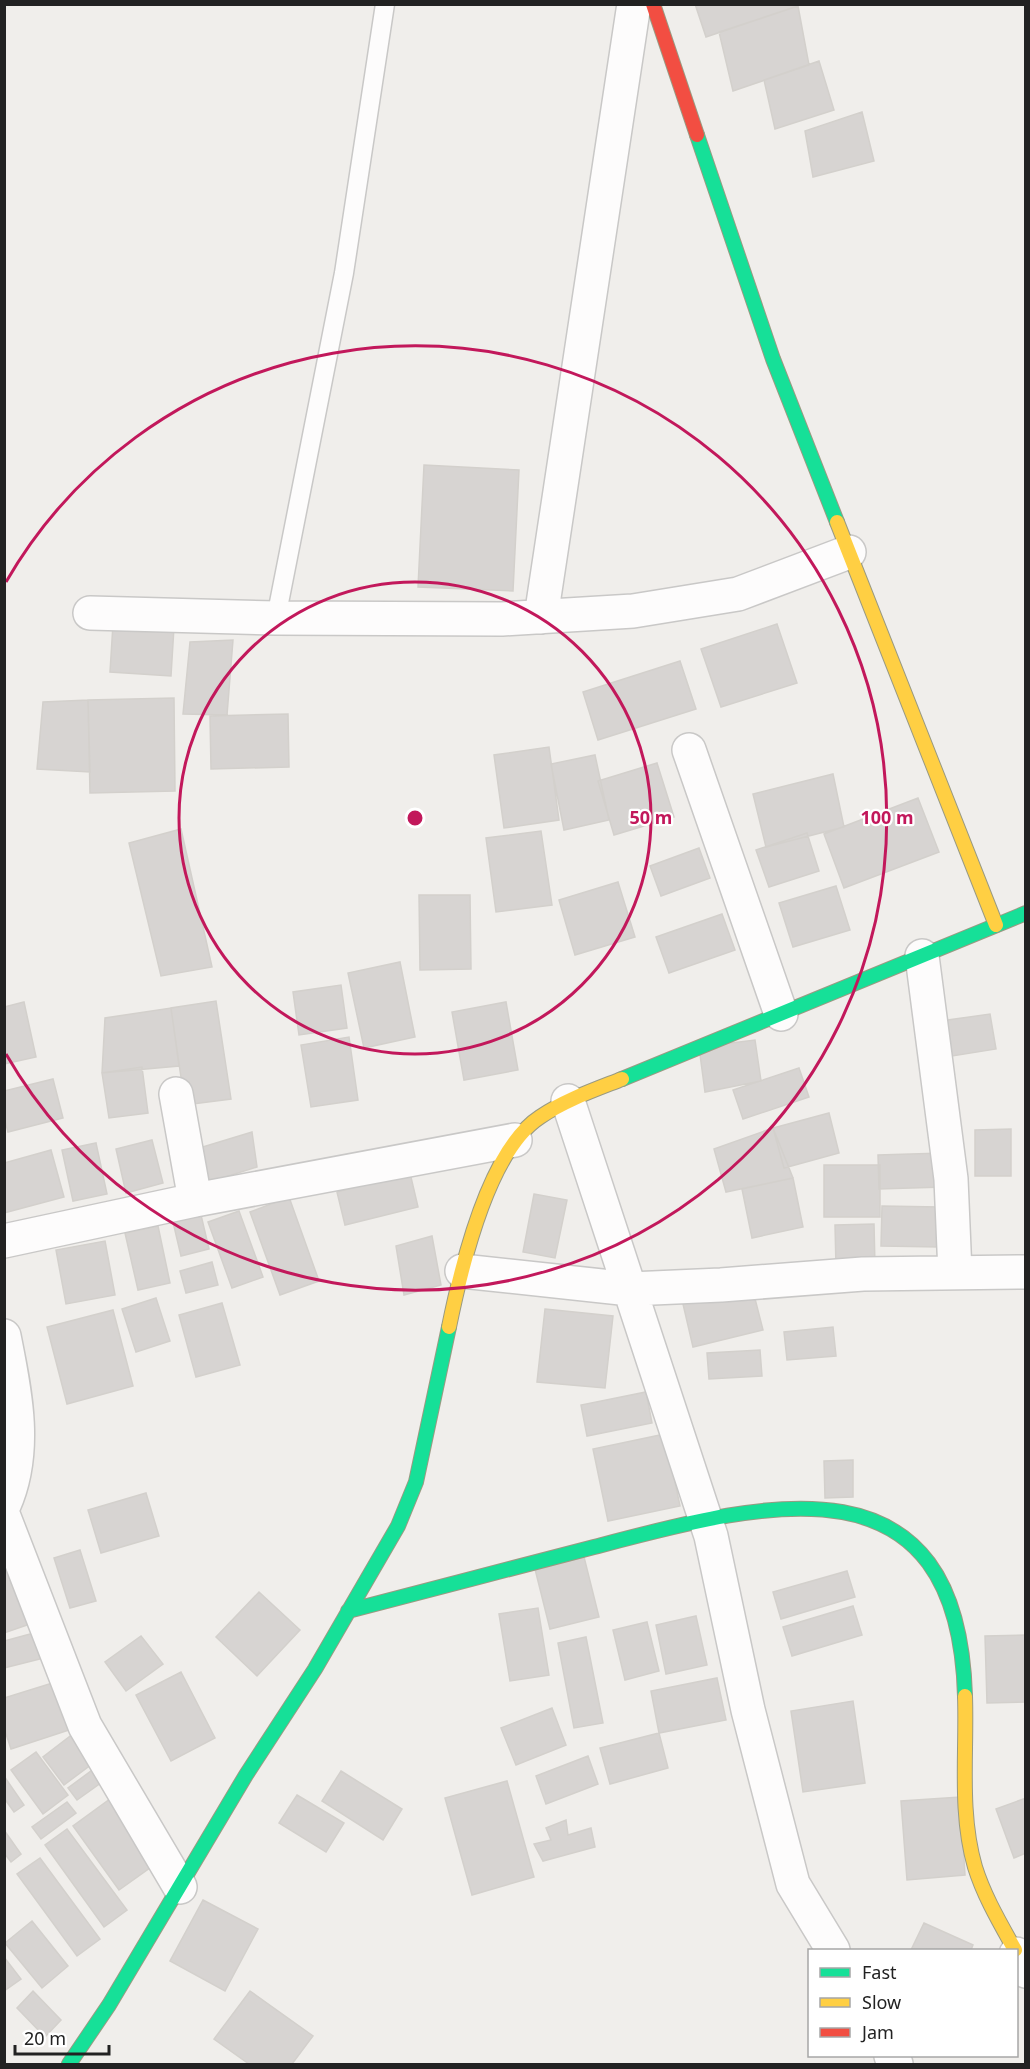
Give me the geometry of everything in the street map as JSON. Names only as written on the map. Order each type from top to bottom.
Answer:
[{"type":"street","points":[[541,617],[634,4]]},
{"type":"street","points":[[653,4],[773,359],[996,926]]},
{"type":"street","points":[[90,613],[276,618],[502,620],[633,611],[738,594],[849,552]]},
{"type":"street","points":[[689,750],[781,1014]]},
{"type":"street","points":[[69,2064],[109,2006],[246,1775],[315,1669],[398,1526],[416,1482],[443,1347],[462,1271],[488,1192],[500,1164],[515,1140],[538,1118],[568,1101],[1026,914]]},
{"type":"street","points":[[922,956],[951,1179],[955,1273]]},
{"type":"street","points":[[176,1094],[195,1200]]},
{"type":"street","points":[[568,1101],[705,1518],[748,1710],[793,1884],[832,1949]]},
{"type":"street","points":[[4,1241],[195,1200],[515,1140]]},
{"type":"street","points":[[462,1271],[630,1289],[721,1286],[862,1274],[1026,1272]]},
{"type":"street","points":[[4,1336],[18,1403],[16,1462],[4,1505]]},
{"type":"street","points":[[348,1611],[705,1518],[754,1510],[832,1509],[886,1526],[927,1558],[948,1592],[960,1640],[966,1718],[964,1795],[972,1856],[991,1904],[1014,1949]]},
{"type":"street","points":[[4,1517],[86,1726],[180,1887]]},
{"type":"street","points":[[1018,1956],[1026,1971]]},
{"type":"lane","points":[[276,618],[344,273],[386,4]]},
{"type":"building","points":[[695,4],[797,4],[798,6],[706,37]]},
{"type":"building","points":[[798,6],[809,65],[733,91],[719,32]]},
{"type":"building","points":[[819,61],[834,110],[775,129],[764,80]]},
{"type":"building","points":[[862,112],[874,161],[813,177],[805,131]]},
{"type":"building","points":[[424,465],[519,470],[513,591],[418,587]]},
{"type":"building","points":[[113,624],[174,627],[171,676],[110,672]]},
{"type":"building","points":[[777,624],[797,683],[721,707],[701,649]]},
{"type":"building","points":[[233,640],[227,715],[183,714],[190,642]]},
{"type":"building","points":[[680,661],[696,709],[598,740],[583,692]]},
{"type":"building","points":[[174,698],[175,791],[90,793],[88,700]]},
{"type":"building","points":[[88,700],[90,772],[37,769],[43,702]]},
{"type":"building","points":[[288,714],[289,767],[211,769],[210,716]]},
{"type":"building","points":[[549,747],[559,820],[504,828],[494,755]]},
{"type":"building","points":[[595,755],[609,820],[564,830],[551,764]]},
{"type":"building","points":[[657,763],[674,817],[614,835],[598,781]]},
{"type":"building","points":[[833,774],[844,827],[766,847],[753,794]]},
{"type":"building","points":[[918,798],[939,852],[844,888],[824,834]]},
{"type":"building","points":[[181,829],[212,967],[161,976],[129,843]]},
{"type":"building","points":[[541,831],[552,905],[496,912],[486,838]]},
{"type":"building","points":[[807,833],[819,871],[769,887],[756,850]]},
{"type":"building","points":[[699,848],[710,878],[661,896],[650,866]]},
{"type":"building","points":[[618,882],[635,937],[575,955],[559,900]]},
{"type":"building","points":[[836,886],[850,930],[793,947],[779,903]]},
{"type":"building","points":[[419,895],[470,895],[471,969],[420,970]]},
{"type":"building","points":[[722,914],[735,950],[669,973],[656,937]]},
{"type":"building","points":[[400,962],[415,1037],[364,1048],[348,973]]},
{"type":"building","points":[[341,985],[347,1028],[299,1035],[293,992]]},
{"type":"building","points":[[216,1001],[231,1099],[185,1105],[171,1008]]},
{"type":"building","points":[[24,1002],[36,1057],[4,1064],[4,1007]]},
{"type":"building","points":[[506,1002],[518,1070],[464,1080],[452,1012]]},
{"type":"building","points":[[171,1008],[179,1066],[102,1073],[105,1018]]},
{"type":"building","points":[[990,1014],[996,1049],[946,1057],[941,1021]]},
{"type":"building","points":[[349,1037],[358,1100],[311,1107],[301,1045]]},
{"type":"building","points":[[755,1040],[761,1081],[705,1092],[699,1047]]},
{"type":"building","points":[[142,1067],[148,1113],[109,1118],[102,1073]]},
{"type":"building","points":[[799,1068],[809,1097],[743,1119],[733,1090]]},
{"type":"building","points":[[53,1079],[63,1118],[8,1132],[4,1117],[4,1091]]},
{"type":"building","points":[[829,1113],[839,1153],[784,1168],[773,1128]]},
{"type":"building","points":[[773,1128],[793,1178],[726,1192],[714,1149]]},
{"type":"building","points":[[1011,1129],[1011,1176],[975,1176],[975,1130]]},
{"type":"building","points":[[252,1132],[257,1167],[203,1184],[196,1149]]},
{"type":"building","points":[[152,1140],[163,1183],[126,1193],[116,1149]]},
{"type":"building","points":[[96,1143],[107,1194],[73,1201],[62,1150]]},
{"type":"building","points":[[51,1150],[64,1197],[4,1213],[4,1163]]},
{"type":"building","points":[[943,1153],[944,1187],[879,1189],[878,1155]]},
{"type":"building","points":[[824,1165],[880,1165],[880,1217],[824,1217]]},
{"type":"building","points":[[410,1173],[418,1207],[345,1225],[337,1192]]},
{"type":"building","points":[[793,1178],[803,1227],[752,1238],[742,1189]]},
{"type":"building","points":[[534,1194],[567,1200],[555,1258],[523,1252]]},
{"type":"building","points":[[289,1197],[319,1281],[280,1295],[250,1212]]},
{"type":"building","points":[[882,1206],[940,1207],[939,1247],[881,1246]]},
{"type":"building","points":[[239,1211],[263,1277],[232,1288],[208,1222]]},
{"type":"building","points":[[201,1215],[209,1249],[181,1256],[173,1222]]},
{"type":"building","points":[[874,1224],[875,1266],[836,1267],[835,1225]]},
{"type":"building","points":[[158,1226],[170,1283],[138,1290],[125,1233]]},
{"type":"building","points":[[432,1236],[441,1285],[404,1295],[396,1246]]},
{"type":"building","points":[[105,1241],[115,1295],[66,1304],[56,1250]]},
{"type":"building","points":[[212,1262],[218,1285],[186,1293],[180,1271]]},
{"type":"building","points":[[752,1287],[763,1330],[693,1347],[683,1304]]},
{"type":"building","points":[[156,1298],[170,1341],[136,1352],[122,1309]]},
{"type":"building","points":[[222,1303],[240,1365],[196,1377],[179,1315]]},
{"type":"building","points":[[545,1309],[613,1316],[605,1388],[537,1382]]},
{"type":"building","points":[[113,1310],[133,1386],[67,1404],[47,1327]]},
{"type":"building","points":[[833,1327],[836,1356],[787,1360],[784,1332]]},
{"type":"building","points":[[760,1350],[762,1376],[709,1379],[707,1353]]},
{"type":"building","points":[[646,1392],[652,1423],[587,1436],[581,1405]]},
{"type":"building","points":[[665,1434],[680,1506],[608,1521],[593,1449]]},
{"type":"building","points":[[853,1460],[853,1497],[825,1498],[824,1461]]},
{"type":"building","points":[[146,1493],[159,1536],[101,1553],[88,1510]]},
{"type":"building","points":[[80,1550],[96,1601],[70,1608],[54,1558]]},
{"type":"building","points":[[584,1557],[599,1617],[550,1629],[535,1569]]},
{"type":"building","points":[[11,1568],[30,1624],[4,1633],[4,1570]]},
{"type":"building","points":[[847,1571],[855,1597],[781,1619],[773,1592]]},
{"type":"building","points":[[259,1592],[300,1630],[257,1676],[216,1637]]},
{"type":"building","points":[[853,1606],[862,1635],[792,1656],[783,1627]]},
{"type":"building","points":[[538,1608],[549,1675],[510,1681],[499,1614]]},
{"type":"building","points":[[696,1616],[707,1665],[666,1674],[656,1625]]},
{"type":"building","points":[[647,1622],[659,1671],[625,1680],[613,1630]]},
{"type":"building","points":[[34,1633],[40,1659],[4,1668],[4,1641]]},
{"type":"building","points":[[1026,1635],[1026,1702],[987,1703],[985,1636]]},
{"type":"building","points":[[141,1636],[163,1664],[126,1691],[105,1662]]},
{"type":"building","points":[[586,1637],[603,1723],[574,1728],[558,1643]]},
{"type":"building","points":[[181,1672],[215,1738],[171,1761],[136,1695]]},
{"type":"building","points":[[717,1678],[726,1720],[659,1733],[651,1691]]},
{"type":"building","points":[[59,1681],[75,1728],[11,1749],[4,1728],[4,1698]]},
{"type":"building","points":[[853,1701],[865,1783],[803,1792],[791,1711]]},
{"type":"building","points":[[552,1708],[566,1745],[516,1765],[501,1728]]},
{"type":"building","points":[[78,1730],[100,1758],[64,1785],[43,1757]]},
{"type":"building","points":[[659,1733],[668,1768],[610,1784],[600,1748]]},
{"type":"building","points":[[36,1752],[68,1795],[43,1814],[11,1770]]},
{"type":"building","points":[[588,1756],[598,1784],[546,1804],[536,1776]]},
{"type":"building","points":[[103,1762],[112,1775],[77,1800],[68,1788]]},
{"type":"building","points":[[341,1771],[402,1809],[383,1840],[322,1801]]},
{"type":"building","points":[[4,1776],[24,1805],[14,1812],[4,1798]]},
{"type":"building","points":[[507,1781],[534,1877],[472,1895],[445,1798]]},
{"type":"building","points":[[297,1795],[344,1823],[326,1852],[279,1823]]},
{"type":"building","points":[[114,1796],[161,1860],[119,1890],[73,1826]]},
{"type":"building","points":[[960,1797],[965,1875],[907,1880],[901,1801]]},
{"type":"building","points":[[1026,1798],[1026,1853],[1014,1858],[996,1809]]},
{"type":"building","points":[[67,1802],[76,1813],[41,1839],[32,1827]]},
{"type":"building","points":[[566,1820],[568,1835],[591,1828],[595,1847],[543,1861],[534,1844],[551,1840],[546,1828]]},
{"type":"building","points":[[67,1829],[127,1910],[104,1927],[45,1845]]},
{"type":"building","points":[[4,1830],[21,1854],[11,1862],[4,1853]]},
{"type":"building","points":[[40,1858],[100,1939],[77,1956],[17,1874]]},
{"type":"building","points":[[203,1900],[258,1929],[225,1991],[170,1961]]},
{"type":"building","points":[[32,1921],[68,1966],[42,1988],[5,1943]]},
{"type":"building","points":[[924,1923],[973,1945],[971,1949],[911,1949]]},
{"type":"building","points":[[4,1957],[21,1979],[4,1991]]},
{"type":"building","points":[[33,1991],[61,2020],[45,2037],[17,2008]]},
{"type":"building","points":[[250,1991],[313,2036],[292,2064],[249,2064],[214,2039]]},
{"type":"traffic: fast","points":[[697,135],[773,359],[837,522]]},
{"type":"traffic: fast","points":[[622,1079],[1026,913]]},
{"type":"traffic: fast","points":[[69,2064],[109,2005],[246,1775],[315,1669],[398,1526],[416,1482],[449,1327]]},
{"type":"traffic: fast","points":[[348,1611],[658,1531],[721,1517],[783,1509],[840,1512],[889,1528],[928,1561],[954,1616],[965,1696]]},
{"type":"traffic: slow","points":[[837,522],[996,925]]},
{"type":"traffic: slow","points":[[449,1327],[461,1274],[479,1213],[506,1156],[522,1133],[540,1117],[570,1100],[622,1079]]},
{"type":"traffic: slow","points":[[965,1696],[965,1804],[970,1846],[983,1888],[1014,1949]]},
{"type":"traffic: jam","points":[[653,4],[697,135]]}]
